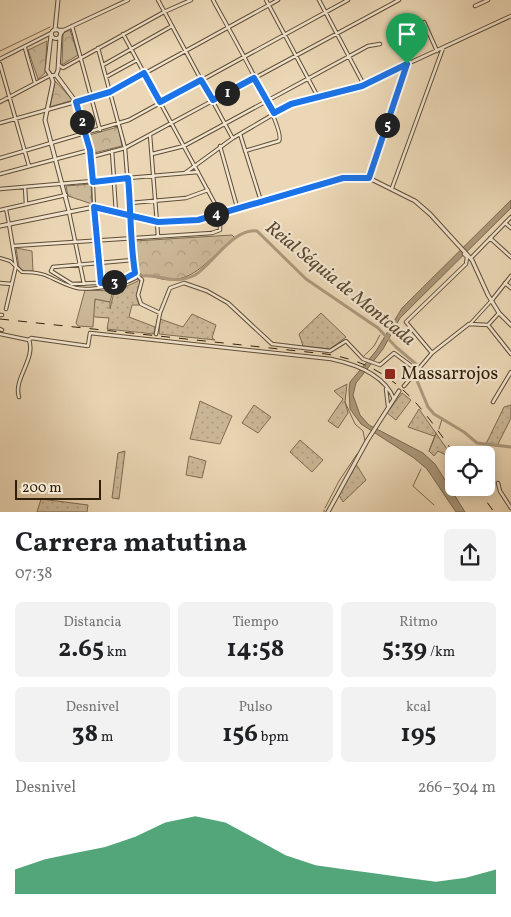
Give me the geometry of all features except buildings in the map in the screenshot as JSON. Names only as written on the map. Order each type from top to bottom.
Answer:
[{"type":"street","points":[[56,75],[59,65],[60,36],[57,30],[58,0]]},
{"type":"street","points":[[0,59],[50,36],[57,30],[64,30],[128,0]]},
{"type":"street","points":[[158,0],[233,138]]},
{"type":"street","points":[[59,65],[63,68],[164,12],[191,0]]},
{"type":"street","points":[[213,0],[274,113],[281,140],[245,151]]},
{"type":"street","points":[[266,0],[318,97]]},
{"type":"street","points":[[0,123],[110,92],[278,0]]},
{"type":"street","points":[[319,0],[364,84]]},
{"type":"street","points":[[0,158],[118,124],[348,0]]},
{"type":"street","points":[[91,157],[125,148],[399,0]]},
{"type":"street","points":[[475,6],[488,0]]},
{"type":"street","points":[[185,173],[220,146],[291,104],[364,84],[511,16]]},
{"type":"street","points":[[424,22],[437,51]]},
{"type":"street","points":[[72,26],[100,130]]},
{"type":"street","points":[[102,65],[172,26]]},
{"type":"street","points":[[50,36],[54,38],[60,36],[64,30]]},
{"type":"street","points":[[13,246],[216,232],[220,230],[220,212],[123,34]]},
{"type":"street","points":[[50,36],[47,70],[52,82],[45,120],[66,195],[84,284]]},
{"type":"street","points":[[152,154],[184,146],[368,46],[380,44]]},
{"type":"street","points":[[24,48],[35,83]]},
{"type":"street","points":[[0,258],[10,261],[22,272],[40,272],[74,288],[120,286],[136,278],[125,148],[98,48]]},
{"type":"street","points":[[392,188],[443,48]]},
{"type":"street","points":[[106,77],[137,60]]},
{"type":"street","points":[[0,64],[30,166]]},
{"type":"street","points":[[369,178],[407,64]]},
{"type":"street","points":[[0,102],[35,83],[56,75]]},
{"type":"street","points":[[56,75],[76,102],[90,150],[96,241],[101,283]]},
{"type":"street","points":[[240,134],[261,201]]},
{"type":"street","points":[[150,135],[158,236]]},
{"type":"street","points":[[220,146],[237,207]]},
{"type":"street","points":[[0,174],[90,150]]},
{"type":"street","points":[[112,151],[116,212]]},
{"type":"street","points":[[0,189],[114,181],[198,172]]},
{"type":"street","points":[[0,226],[94,205],[158,222],[198,220],[237,207],[343,178],[369,178],[416,201],[469,257],[499,313],[511,325]]},
{"type":"street","points":[[25,187],[26,204]]},
{"type":"street","points":[[130,203],[186,198],[208,190]]},
{"type":"street","points":[[0,210],[66,195]]},
{"type":"street","points":[[6,209],[16,266],[6,309]]},
{"type":"street","points":[[432,353],[406,322],[511,217]]},
{"type":"street","points":[[505,223],[511,228]]},
{"type":"street","points":[[490,238],[511,257]]},
{"type":"street","points":[[10,261],[14,254]]},
{"type":"street","points":[[133,260],[53,266],[51,273],[72,284],[119,282],[135,273]]},
{"type":"street","points":[[135,273],[142,280],[138,295],[140,304],[160,313]]},
{"type":"street","points":[[404,386],[432,353],[469,324],[492,300],[511,276]]},
{"type":"street","points":[[0,283],[12,284]]},
{"type":"street","points":[[156,334],[160,313],[172,286],[188,283],[207,290],[228,303],[266,340],[274,345],[330,351],[346,341],[365,361],[380,365],[394,353],[417,370]]},
{"type":"street","points":[[505,283],[511,288]]},
{"type":"street","points":[[488,325],[499,313]]},
{"type":"street","points":[[469,324],[488,325],[510,352]]},
{"type":"street","points":[[0,334],[29,340],[31,338],[88,346],[90,333],[327,359],[363,369],[377,378],[394,399]]},
{"type":"street","points":[[19,397],[23,373],[29,356],[29,340]]},
{"type":"street","points":[[493,402],[511,372]]},
{"type":"street","points":[[384,386],[388,397],[388,406]]},
{"type":"street","points":[[391,394],[399,392]]},
{"type":"street","points":[[328,512],[371,434],[399,392]]},
{"type":"street","points":[[388,397],[394,399]]},
{"type":"street","points":[[498,483],[500,491],[511,508]]},
{"type":"green space","points":[[70,30],[78,55],[62,65],[63,33]]},
{"type":"green space","points":[[47,41],[45,73],[38,79],[28,50]]},
{"type":"green space","points":[[55,81],[73,100],[50,107]]},
{"type":"green space","points":[[118,127],[122,146],[94,153],[89,135]]},
{"type":"green space","points":[[91,184],[92,204],[68,196],[66,186]]},
{"type":"green space","points":[[232,235],[235,238],[198,270],[180,279],[166,280],[142,276],[137,269],[135,241]]},
{"type":"green space","points":[[16,248],[32,251],[33,271],[24,271],[19,267]]},
{"type":"green space","points":[[138,279],[140,281],[137,299],[139,305],[132,305],[129,317],[155,327],[154,334],[107,329],[109,318],[95,317],[93,315],[95,299],[110,302],[110,309],[114,292],[138,281]]},
{"type":"green space","points":[[85,290],[113,291],[110,302],[95,299],[93,327],[78,326],[76,323]]},
{"type":"green space","points":[[321,313],[346,337],[330,349],[303,346],[299,334]]},
{"type":"green space","points":[[192,314],[216,325],[212,338],[215,340],[159,334],[160,319],[183,327]]},
{"type":"green space","points":[[347,384],[345,402],[348,413],[338,428],[328,421],[343,399],[334,391]]},
{"type":"green space","points":[[402,393],[411,400],[396,420],[387,413]]},
{"type":"green space","points":[[200,401],[232,416],[220,444],[190,439]]},
{"type":"green space","points":[[254,405],[271,417],[258,433],[242,423]]},
{"type":"green space","points":[[511,405],[511,418],[497,446],[486,444],[504,407]]},
{"type":"green space","points":[[419,409],[445,446],[445,454],[438,451],[434,456],[429,451],[436,434],[434,436],[408,427]]},
{"type":"green space","points":[[300,440],[323,460],[312,472],[290,452]]},
{"type":"green space","points":[[125,451],[119,499],[112,498],[118,453]]},
{"type":"green space","points":[[189,456],[206,461],[202,478],[186,475]]},
{"type":"green space","points":[[356,464],[366,480],[343,502],[339,495]]},
{"type":"green space","points":[[41,499],[88,505],[87,512],[37,512]]},
{"type":"shaded area","points":[[511,200],[511,208],[400,318],[383,349],[356,383],[353,395],[360,415],[369,425],[423,453],[435,464],[445,480],[445,496],[427,469],[414,458],[361,424],[350,409],[350,382],[376,351],[402,308]]},
{"type":"shaded area","points":[[445,496],[455,496],[465,512],[456,512]]},
{"type":"waterway","points":[[0,51],[50,27]]},
{"type":"waterway","name":"Reial Séquia de Montcada","points":[[142,276],[181,280],[195,275],[240,235],[257,231],[306,279],[378,328],[416,364]]},
{"type":"waterway","points":[[364,356],[374,346],[380,335]]},
{"type":"waterway","name":"Reial Séquia de Montcada","points":[[415,376],[428,407],[434,414],[464,432],[477,443],[511,447]]},
{"type":"waterway","points":[[345,402],[355,424],[363,431],[365,441]]},
{"type":"waterway","points":[[439,429],[442,419]]},
{"type":"waterway","points":[[429,451],[436,433]]},
{"type":"waterway","points":[[325,508],[339,481],[357,454]]},
{"type":"waterway","points":[[421,469],[413,486],[434,505]]},
{"type":"railway","points":[[0,319],[326,354],[349,359],[387,377],[402,389],[416,403],[448,446]]},
{"type":"railway","points":[[483,496],[494,512]]},
{"type":"place","name":"Massarrojos","points":[[390,374]]},
{"type":"route","points":[[407,64],[362,86],[291,104],[274,113],[254,78],[213,100],[201,80],[160,102],[144,73],[110,92],[76,102],[90,150],[93,182],[128,178],[131,216],[133,260],[135,273],[119,282],[101,283],[94,207],[131,216],[158,222],[198,220],[237,207],[343,178],[357,176],[369,178],[407,64]]}]
